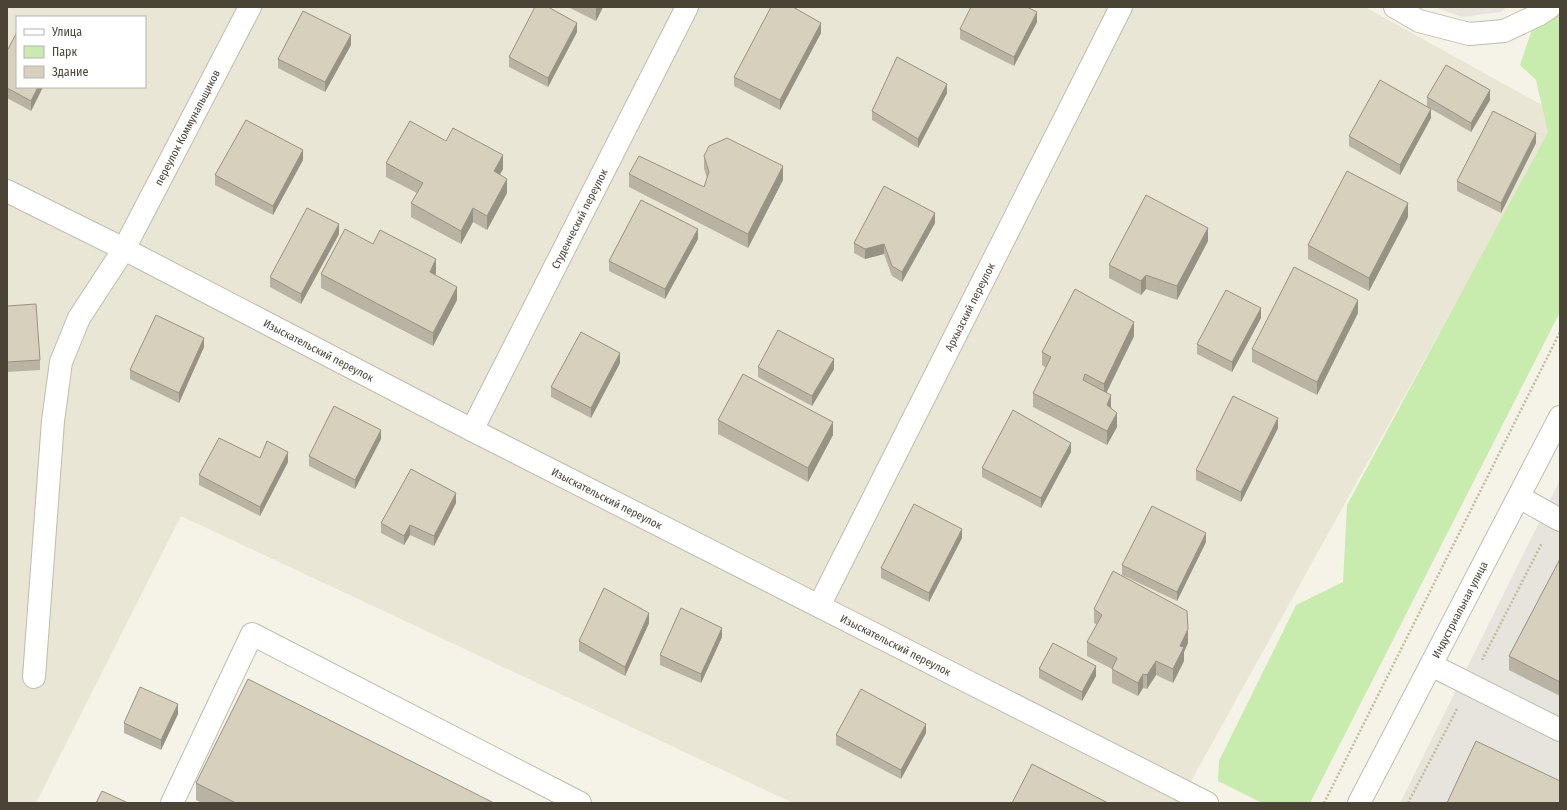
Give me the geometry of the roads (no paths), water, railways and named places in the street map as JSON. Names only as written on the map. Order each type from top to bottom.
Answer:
[{"type":"street","name":"переулок Коммунальщиков","points":[[34,677],[53,421],[61,362],[79,318],[124,249],[250,7]]},
{"type":"street","name":"Студенческий переулок","points":[[472,430],[687,7]]},
{"type":"street","name":"Архызский переулок","points":[[819,606],[1121,7]]},
{"type":"street","points":[[1395,7],[1419,21],[1469,34],[1504,31],[1538,15],[1550,7]]},
{"type":"street","name":"Изыскательский переулок","points":[[7,192],[124,249],[472,430],[1207,803]]},
{"type":"street","name":"Индустриальная улица","points":[[1359,803],[1560,417]]},
{"type":"street","points":[[1519,497],[1557,518]]},
{"type":"street","points":[[172,803],[252,634],[580,803]]},
{"type":"street","points":[[1431,665],[1560,730]]}]
